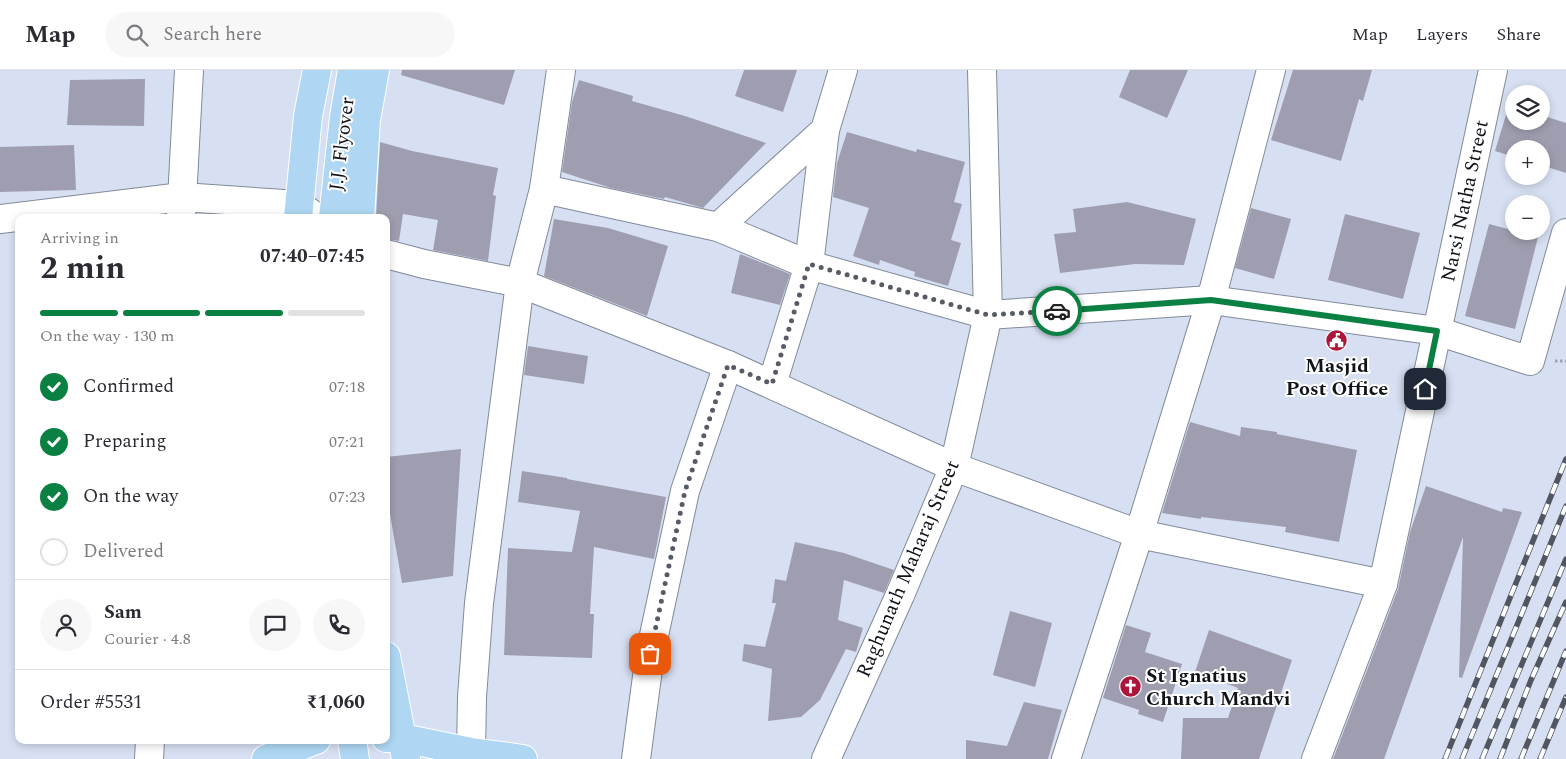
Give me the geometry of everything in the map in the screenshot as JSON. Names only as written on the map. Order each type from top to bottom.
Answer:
[{"type":"main road","points":[[308,214],[308,116],[316,70]]},
{"type":"main road","points":[[308,214],[328,120],[336,70]]},
{"type":"main road","name":"J.J. Flyover","points":[[333,214],[344,117],[352,70]]},
{"type":"main road","points":[[360,214],[366,120],[375,70]]},
{"type":"main road","points":[[382,759],[393,744],[390,706]]},
{"type":"main road","points":[[266,759],[305,744]]},
{"type":"main road","points":[[337,744],[337,759]]},
{"type":"main road","points":[[353,744],[355,759]]},
{"type":"main road","points":[[393,744],[523,759]]},
{"type":"street","points":[[182,207],[189,70]]},
{"type":"street","points":[[471,752],[472,697],[479,602],[520,283],[544,189],[561,70]]},
{"type":"street","points":[[772,384],[809,264],[825,130],[842,70]]},
{"type":"street","name":"Raghunath Maharaj Street","points":[[826,759],[900,595],[954,467],[988,315],[982,70]]},
{"type":"street","points":[[1071,759],[1211,300],[1271,70]]},
{"type":"street","name":"Narsi Natha Street","points":[[1316,759],[1383,584],[1493,70]]},
{"type":"street","points":[[718,227],[825,130]]},
{"type":"street","points":[[544,189],[718,227],[809,264],[988,315],[1211,300],[1437,331],[1530,361],[1566,233]]},
{"type":"street","points":[[76,214],[182,207],[308,214]]},
{"type":"street","points":[[0,219],[15,218]]},
{"type":"street","points":[[390,255],[424,264],[520,283],[728,365],[954,467],[1139,534],[1383,584]]},
{"type":"street","points":[[636,759],[650,654],[685,491],[728,365]]},
{"type":"street","points":[[148,759],[150,744]]},
{"type":"building","points":[[402,70],[515,70],[504,105],[401,75]]},
{"type":"building","points":[[744,70],[797,70],[783,112],[735,96]]},
{"type":"building","points":[[1130,70],[1188,70],[1167,118],[1119,97]]},
{"type":"building","points":[[1293,70],[1372,70],[1363,101],[1359,99],[1341,161],[1271,140]]},
{"type":"building","points":[[145,79],[144,126],[67,125],[70,80]]},
{"type":"building","points":[[579,80],[633,96],[632,101],[685,116],[766,143],[703,208],[665,197],[664,199],[611,188],[562,172],[572,102]]},
{"type":"building","points":[[1505,118],[1505,130],[1550,130],[1550,118],[1566,123],[1566,173],[1550,168],[1550,140],[1505,140],[1505,154],[1495,151]]},
{"type":"building","points":[[847,132],[916,152],[917,149],[965,162],[954,202],[962,204],[951,240],[961,243],[948,286],[914,276],[915,272],[880,260],[879,265],[853,256],[869,208],[833,197],[837,163]]},
{"type":"building","points":[[380,142],[412,151],[498,168],[493,195],[496,196],[488,261],[433,250],[438,220],[403,214],[399,241],[390,240],[390,214],[376,214]]},
{"type":"building","points":[[74,145],[76,190],[0,192],[0,147]]},
{"type":"building","points":[[1127,202],[1196,219],[1184,265],[1135,264],[1060,273],[1054,234],[1076,232],[1073,209]]},
{"type":"building","points":[[1251,208],[1291,219],[1274,279],[1235,268]]},
{"type":"building","points":[[1345,214],[1420,233],[1403,299],[1328,280]]},
{"type":"building","points":[[554,219],[608,228],[668,246],[647,316],[544,276]]},
{"type":"building","points":[[1489,224],[1505,228],[1505,240],[1537,240],[1515,329],[1465,316]]},
{"type":"building","points":[[740,254],[790,274],[780,305],[731,293]]},
{"type":"building","points":[[528,346],[588,356],[584,384],[524,375]]},
{"type":"building","points":[[1190,422],[1240,436],[1241,427],[1277,432],[1277,434],[1357,450],[1339,542],[1285,532],[1286,527],[1201,517],[1201,519],[1162,513]]},
{"type":"building","points":[[461,449],[453,576],[402,583],[390,514],[390,457]]},
{"type":"building","points":[[522,471],[666,497],[654,559],[594,547],[590,614],[594,614],[592,658],[504,655],[508,548],[572,552],[580,511],[518,502]]},
{"type":"building","points":[[1426,486],[1502,512],[1503,508],[1522,512],[1462,678],[1459,677],[1463,537],[1384,759],[1333,759],[1398,589],[1410,532]]},
{"type":"building","points":[[795,542],[844,553],[894,570],[884,593],[844,580],[838,620],[863,628],[856,652],[846,649],[820,700],[801,717],[768,721],[772,669],[742,661],[744,644],[765,647],[776,603],[772,603],[775,579],[786,581]]},
{"type":"building","points":[[1010,611],[1052,623],[1035,687],[993,675]]},
{"type":"building","points":[[1126,625],[1151,633],[1145,652],[1182,664],[1163,722],[1138,714],[1139,710],[1103,698]]},
{"type":"building","points":[[1209,630],[1292,660],[1259,759],[1181,759],[1183,718],[1228,718],[1238,688],[1195,672]]},
{"type":"building","points":[[1024,702],[1062,710],[1048,759],[966,759],[966,740],[1007,746]]},
{"type":"railway","points":[[1445,759],[1566,459]]},
{"type":"railway","points":[[1462,759],[1566,506]]},
{"type":"railway","points":[[1482,759],[1566,559]]},
{"type":"railway","points":[[1500,759],[1531,680],[1566,602]]},
{"type":"railway","points":[[1521,759],[1566,651]]},
{"type":"railway","points":[[1540,759],[1566,697]]},
{"type":"way so far","points":[[650,654],[685,491],[728,365],[772,384],[809,264],[988,315],[1057,311]]},
{"type":"place","name":"Masjid Post Office","points":[[1337,340]]},
{"type":"place","name":"St Ignatius Church Mandvi","points":[[1130,687]]},
{"type":"route","points":[[1057,311],[1211,300],[1437,331],[1425,389]]}]
